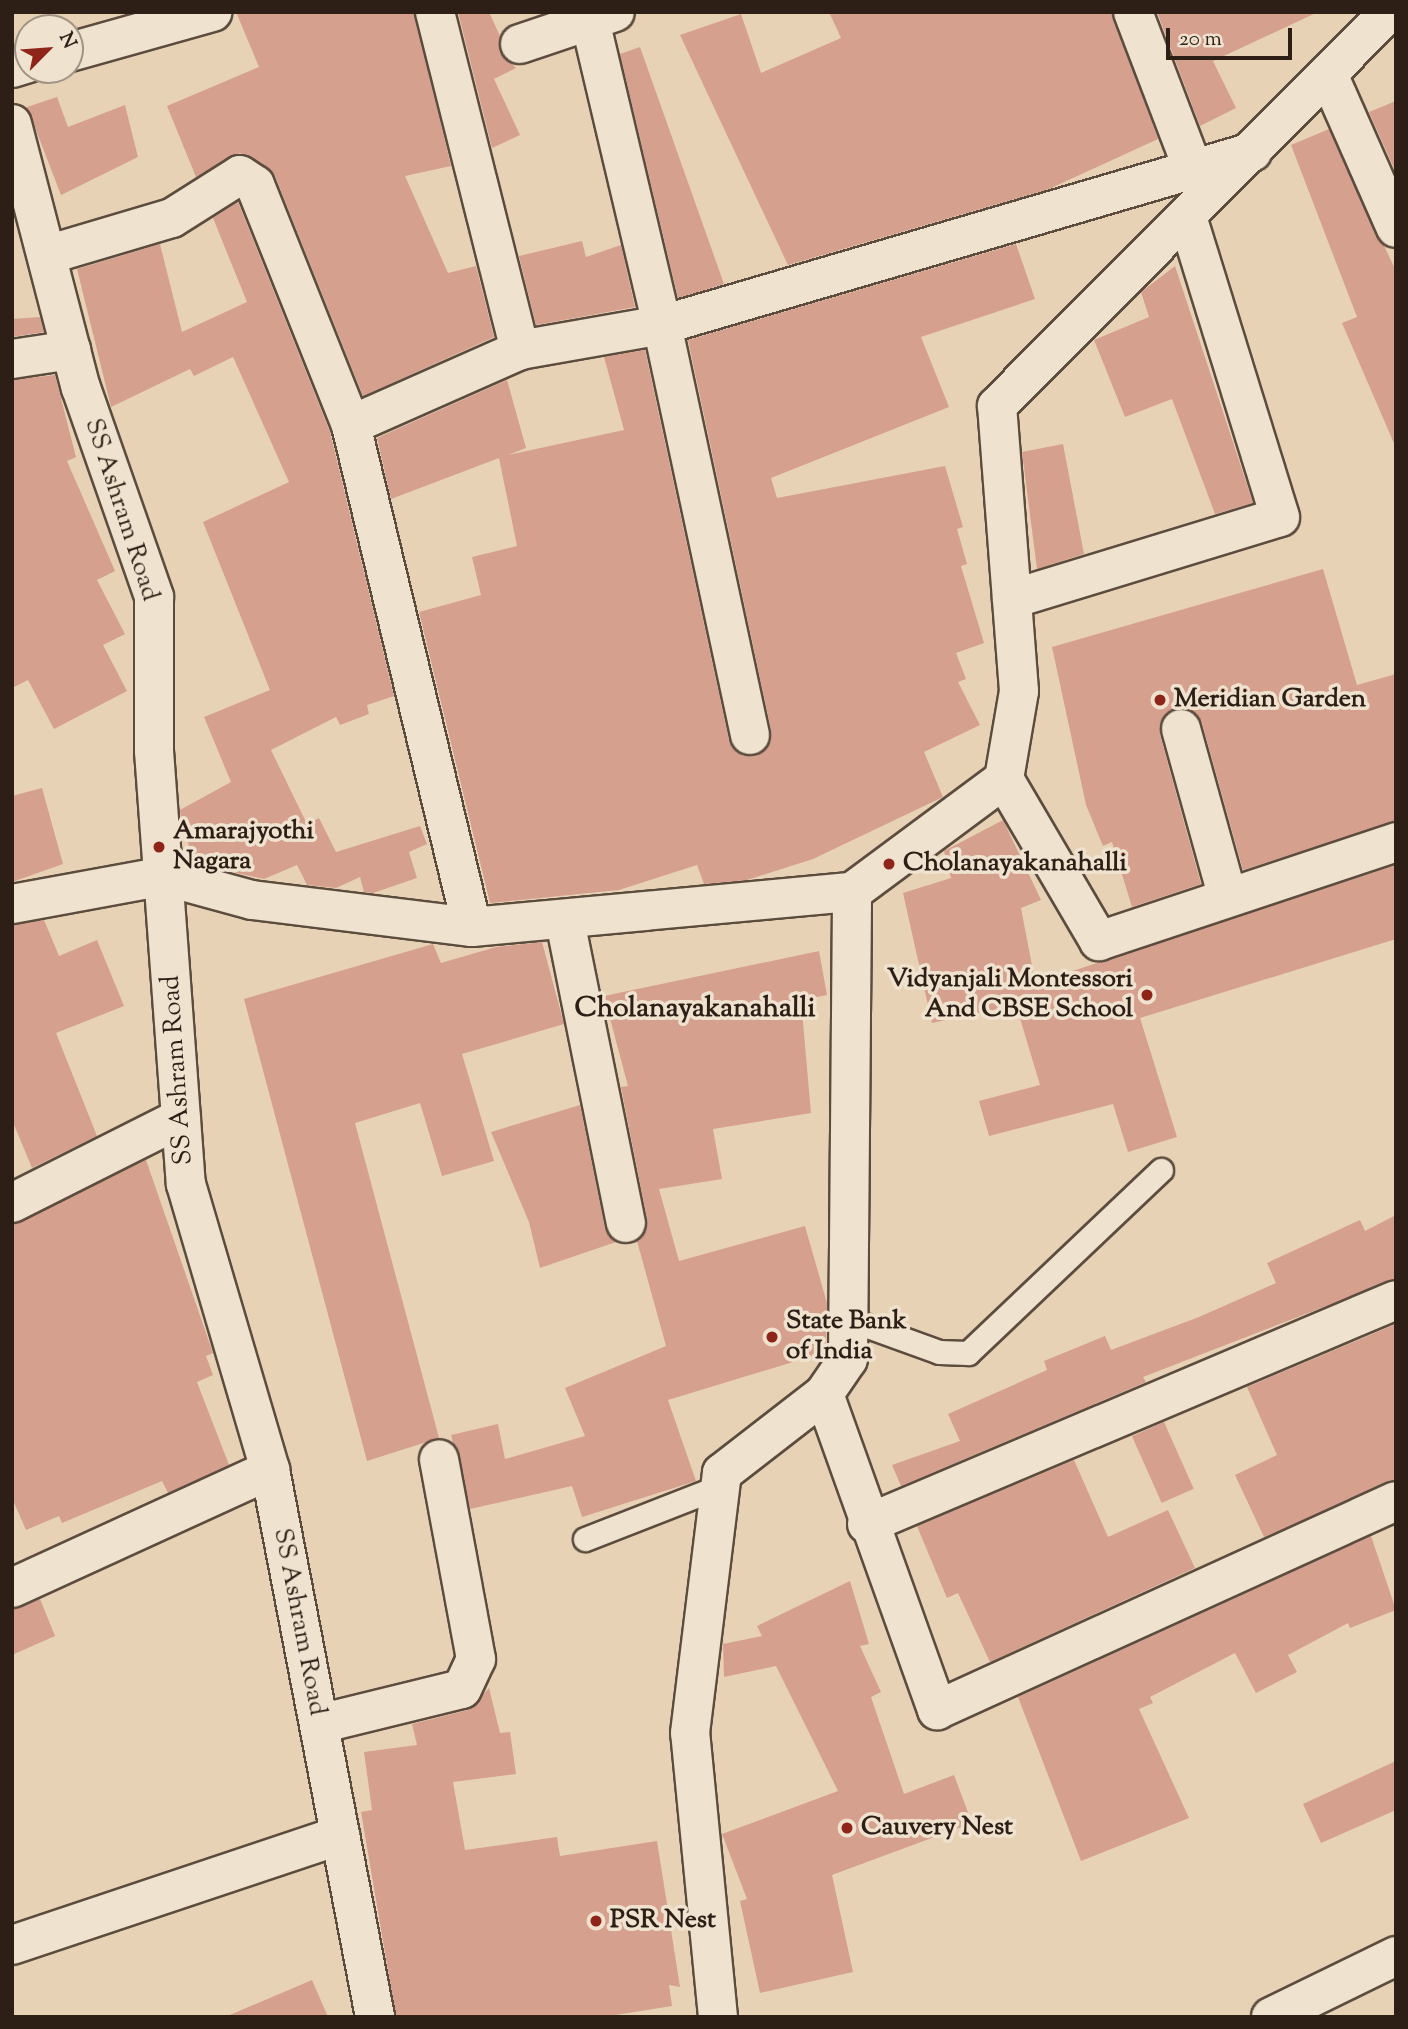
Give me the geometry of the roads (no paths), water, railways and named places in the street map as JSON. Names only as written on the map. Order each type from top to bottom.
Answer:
[{"type":"street","points":[[84,48],[212,12]]},
{"type":"street","points":[[435,12],[520,350]]},
{"type":"street","points":[[1133,12],[1193,169]]},
{"type":"street","points":[[1389,12],[997,406],[1019,691],[1004,779],[1099,942],[1396,842]]},
{"type":"street","points":[[520,44],[598,15],[750,735]]},
{"type":"street","points":[[1328,74],[1396,228]]},
{"type":"street","name":"SS Ashram Road","points":[[12,124],[71,351],[154,597],[154,751],[186,1184],[270,1470],[375,2017]]},
{"type":"street","points":[[351,425],[520,350],[662,325],[1252,152]]},
{"type":"street","points":[[47,255],[172,218],[231,178],[248,176],[351,425],[472,927]]},
{"type":"street","points":[[1012,599],[1280,517],[1187,217]]},
{"type":"street","points":[[12,359],[71,351]]},
{"type":"street","points":[[1181,729],[1228,898]]},
{"type":"street","points":[[12,904],[164,876],[251,900],[472,927],[565,921],[852,892],[1004,779]]},
{"type":"street","points":[[718,2017],[690,1733],[722,1473],[824,1394],[848,1360],[852,892]]},
{"type":"street","points":[[565,921],[626,1223]]},
{"type":"street","points":[[12,1203],[181,1118]]},
{"type":"street","points":[[867,1524],[1396,1300]]},
{"type":"street","points":[[824,1394],[867,1524],[937,1710],[1396,1501]]},
{"type":"street","points":[[319,1724],[462,1689],[476,1658],[439,1459]]},
{"type":"street","points":[[12,1588],[270,1470]]},
{"type":"street","points":[[12,1945],[340,1835]]},
{"type":"street","points":[[1270,2017],[1396,1955]]},
{"type":"lane","points":[[848,1320],[939,1352],[968,1353],[1161,1170]]},
{"type":"lane","points":[[585,1539],[721,1486]]},
{"type":"place","name":"Meridian Garden","points":[[1160,700]]},
{"type":"place","name":"Amarajyothi Nagara","points":[[159,847]]},
{"type":"place","name":"Cholanayakanahalli","points":[[889,864]]},
{"type":"place","name":"Vidyanjali Montessori And CBSE School","points":[[1147,995]]},
{"type":"place","name":"State Bank of India","points":[[772,1337]]},
{"type":"place","name":"Cauvery Nest","points":[[847,1828]]},
{"type":"place","name":"PSR Nest","points":[[596,1921]]},
{"type":"district","name":"Cholanayakanahalli","points":[[695,1009]]}]
